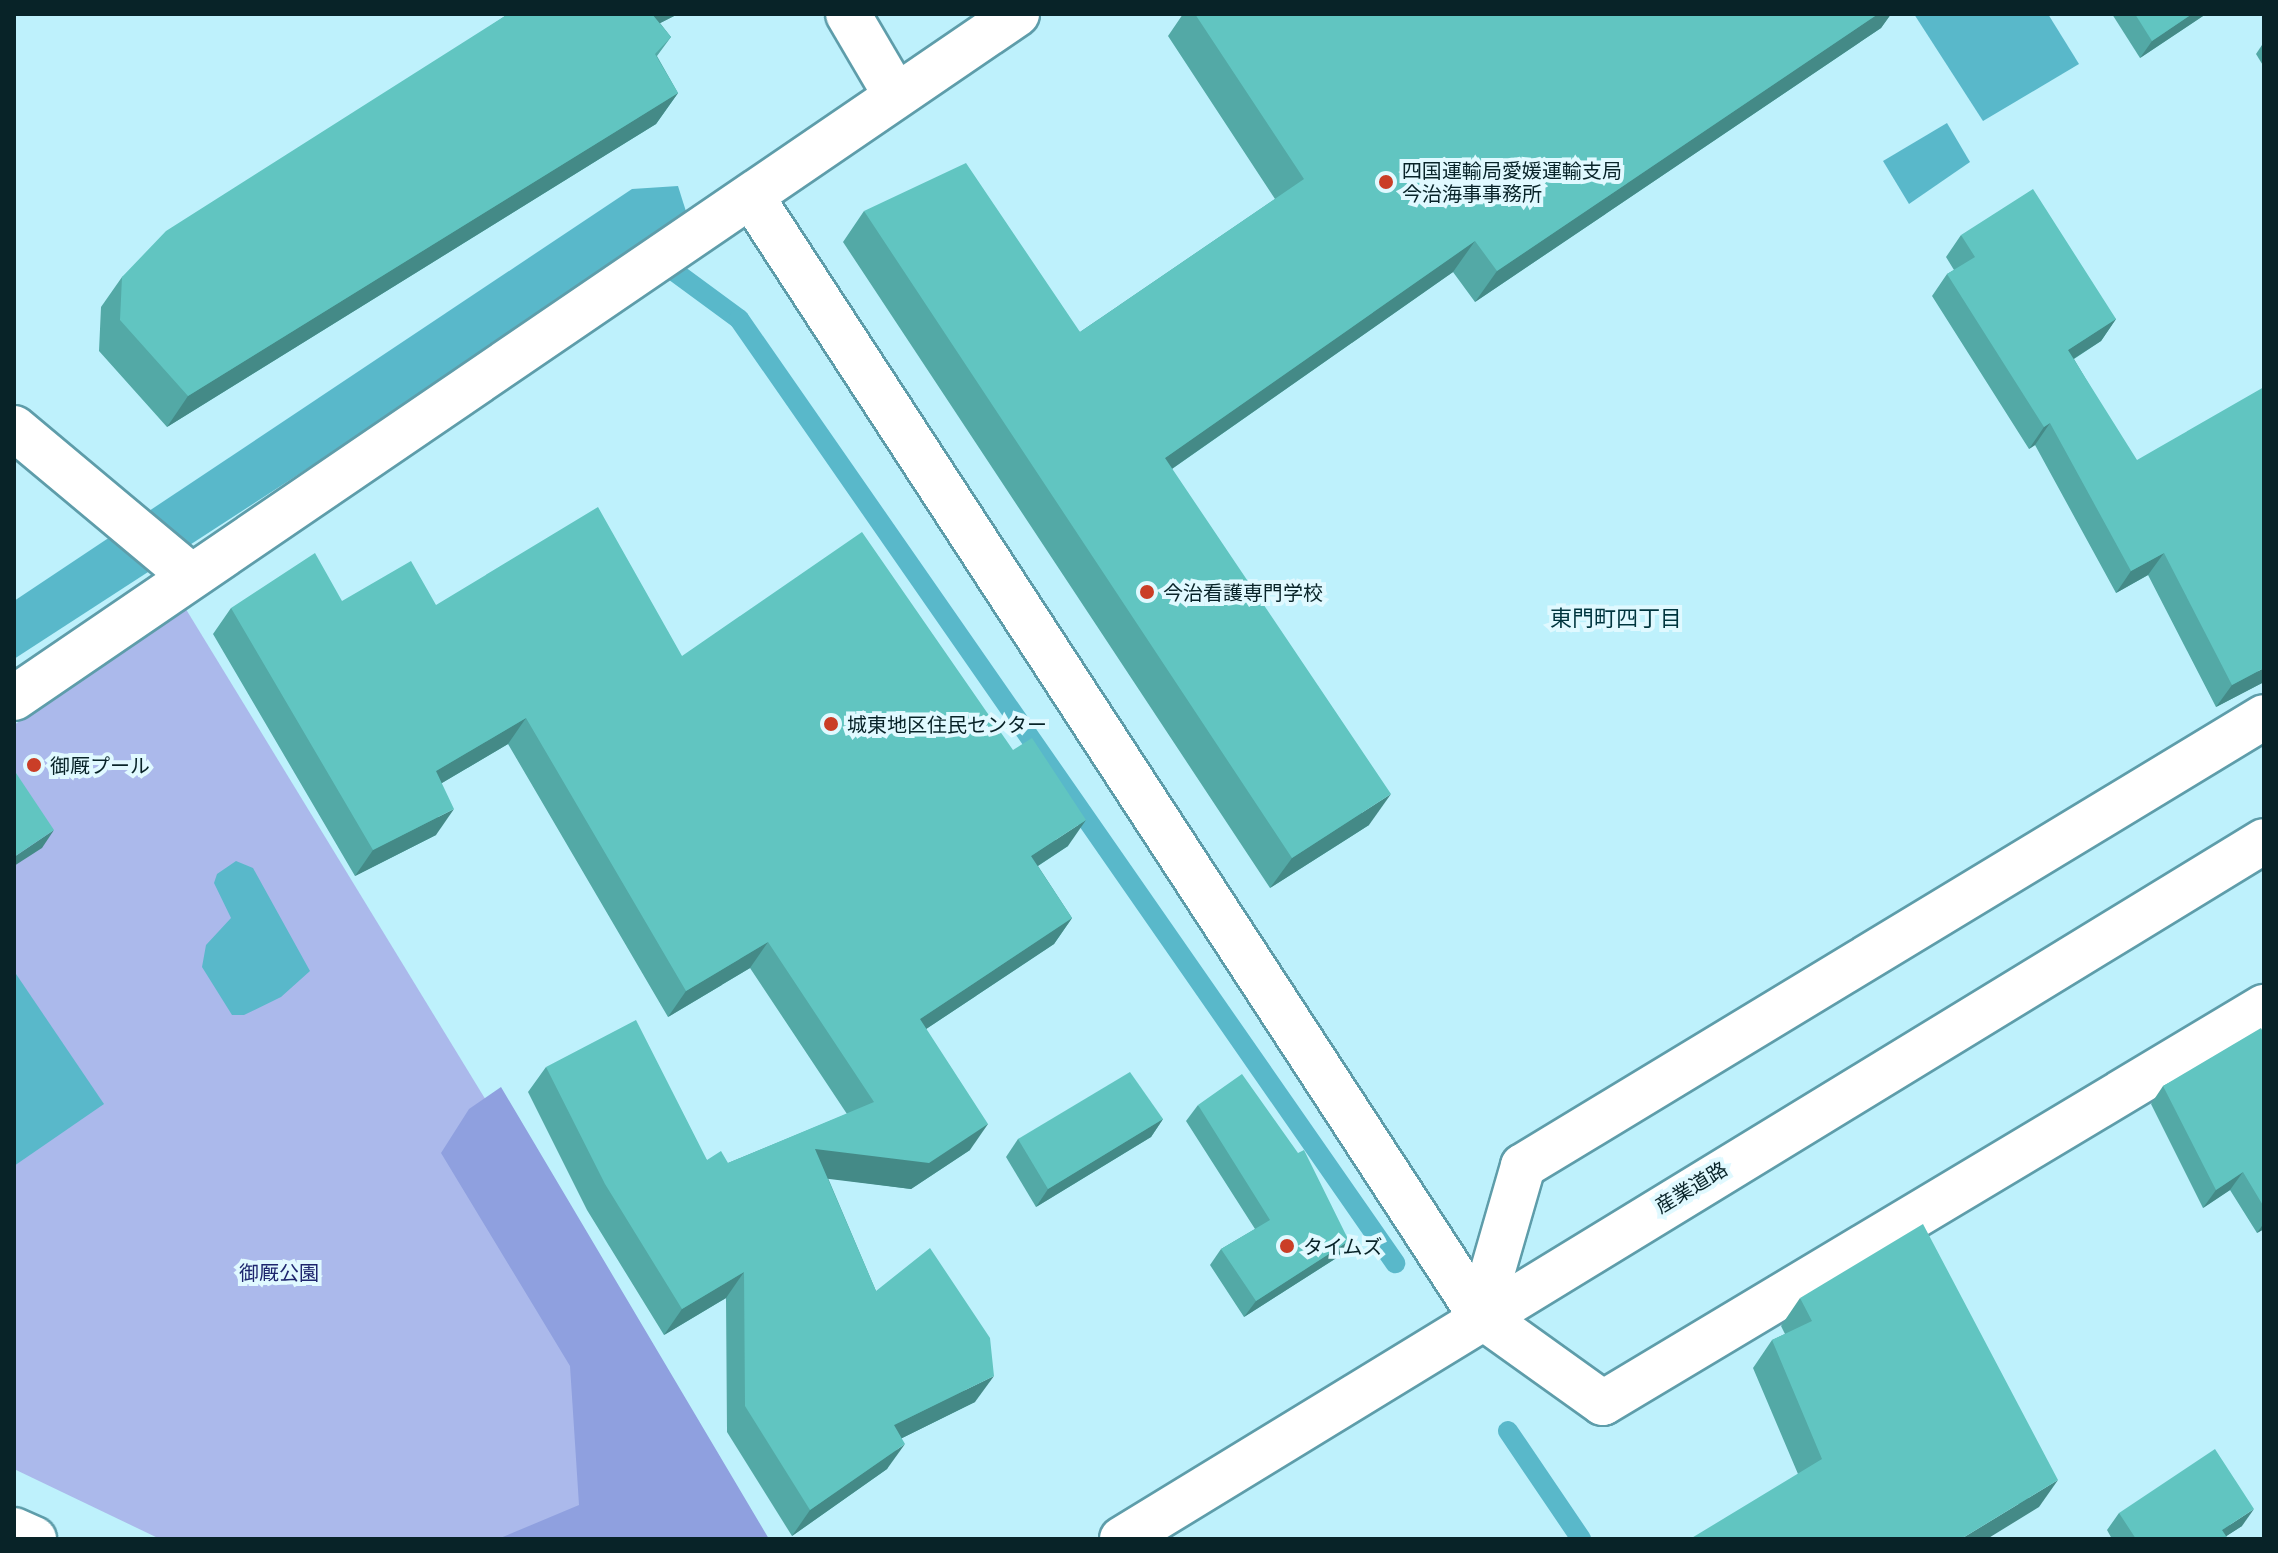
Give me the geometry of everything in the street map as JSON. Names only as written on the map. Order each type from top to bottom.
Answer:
[{"type":"street","points":[[848,14],[895,94]]},
{"type":"street","points":[[14,698],[753,199],[895,94],[1017,14]]},
{"type":"street","points":[[753,199],[1480,1315],[1603,1403],[2264,1007]]},
{"type":"street","points":[[14,428],[191,576]]},
{"type":"street","points":[[1480,1315],[1523,1166],[2264,717]]},
{"type":"street","name":"産業道路","points":[[1122,1539],[1480,1315],[2264,841]]},
{"type":"street","points":[[14,1530],[34,1539]]},
{"type":"green space","name":"御厩公園","points":[[184,606],[754,1539],[160,1539],[14,1469],[14,725]]},
{"type":"shaded area","points":[[1914,14],[2048,14],[2079,64],[1983,121]]},
{"type":"shaded area","points":[[1947,123],[1970,162],[1909,204],[1883,161]]},
{"type":"shaded area","points":[[678,186],[689,221],[14,659],[14,601],[632,189]]},
{"type":"shaded area","points":[[236,861],[253,868],[310,971],[281,997],[244,1015],[232,1015],[202,967],[206,945],[231,918],[214,883],[217,874]]},
{"type":"shaded area","points":[[14,971],[104,1104],[14,1166]]},
{"type":"shaded area","points":[[501,1087],[769,1539],[498,1539],[579,1505],[570,1366],[441,1153],[469,1109]]},
{"type":"building","points":[[508,14],[652,14],[671,37],[655,54],[678,93],[188,396],[120,320],[122,277],[166,231]]},
{"type":"building","points":[[1195,14],[1878,14],[1497,271],[1475,241],[1165,458],[1391,794],[1292,858],[864,211],[966,163],[1080,332],[1304,179]]},
{"type":"building","points":[[2135,14],[2192,14],[2152,41]]},
{"type":"building","points":[[2033,189],[2116,319],[2068,350],[2137,460],[2264,387],[2264,668],[2232,685],[2164,553],[2131,571],[2050,423],[2044,427],[1947,274],[1975,257],[1961,235]]},
{"type":"building","points":[[598,507],[682,656],[862,532],[1013,750],[1032,738],[1086,820],[1031,856],[1072,918],[920,1019],[988,1124],[929,1163],[815,1149],[876,1291],[930,1248],[990,1338],[994,1376],[894,1425],[905,1444],[810,1510],[745,1406],[744,1272],[682,1309],[605,1184],[546,1067],[636,1020],[707,1160],[721,1151],[728,1163],[874,1102],[768,942],[686,991],[526,718],[436,771],[454,809],[373,850],[231,608],[315,553],[342,601],[411,561],[436,605]]},
{"type":"building","points":[[14,770],[54,830],[14,857]]},
{"type":"building","points":[[2261,1028],[2264,1034],[2264,1207],[2243,1172],[2216,1190],[2163,1086]]},
{"type":"building","points":[[1130,1072],[1163,1119],[1048,1189],[1018,1139]]},
{"type":"building","points":[[1242,1074],[1298,1153],[1304,1150],[1349,1241],[1256,1301],[1221,1249],[1270,1220],[1198,1105]]},
{"type":"building","points":[[1923,1224],[2058,1480],[1961,1539],[1690,1539],[1822,1459],[1772,1340],[1812,1321],[1800,1298]]},
{"type":"building","points":[[2215,1449],[2254,1509],[2222,1530],[2228,1539],[2136,1539],[2119,1513]]},
{"type":"waterway","points":[[656,258],[739,319],[1395,1263]]},
{"type":"waterway","points":[[1508,1431],[1581,1539]]},
{"type":"place","name":"四国運輸局愛媛運輸支局 今治海事事務所","points":[[1386,182]]},
{"type":"place","name":"今治看護専門学校","points":[[1147,592]]},
{"type":"place","name":"城東地区住民センター","points":[[831,724]]},
{"type":"place","name":"御厩プール","points":[[34,765]]},
{"type":"place","name":"タイムズ","points":[[1287,1246]]},
{"type":"district","name":"東門町四丁目","points":[[1616,618]]}]
